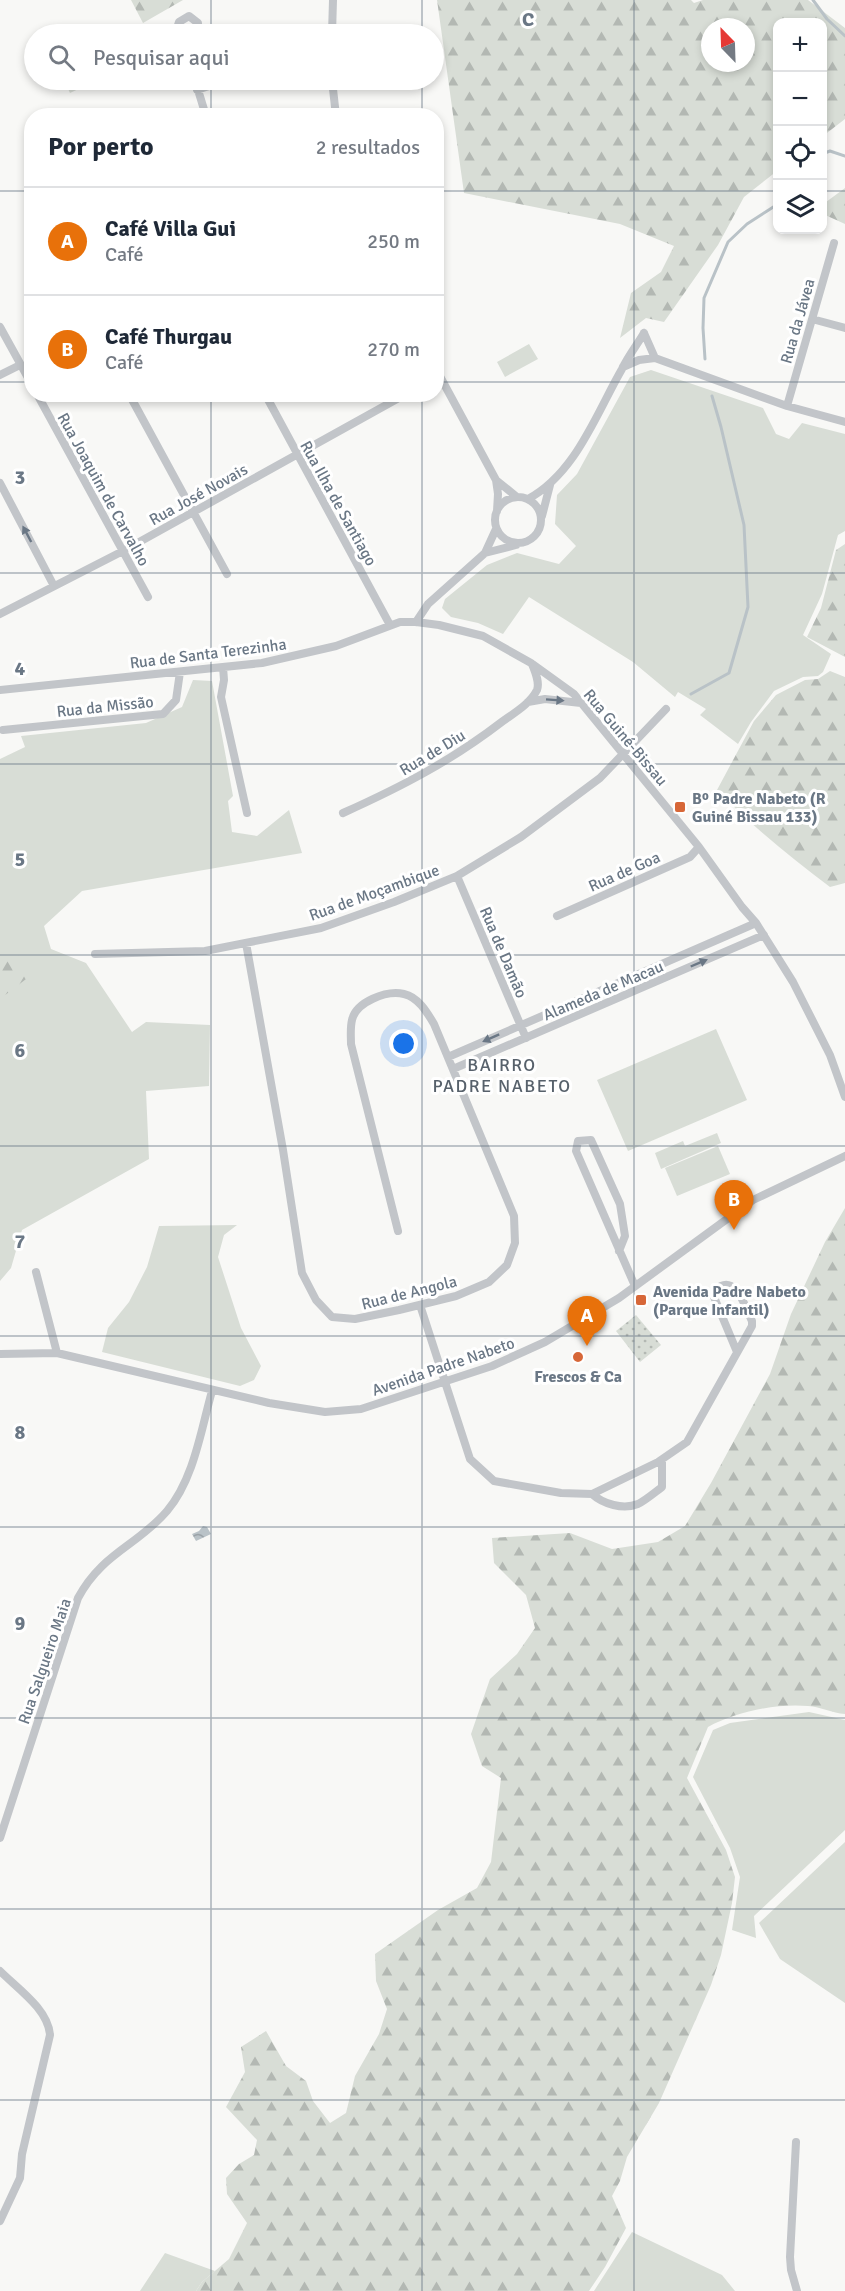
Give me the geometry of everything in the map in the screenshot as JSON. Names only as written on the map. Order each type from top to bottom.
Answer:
[{"type":"street","points":[[333,0],[333,24]]},
{"type":"street","points":[[178,24],[189,16],[198,24]]},
{"type":"street","points":[[197,90],[203,108]]},
{"type":"street","points":[[333,90],[335,108]]},
{"type":"street","name":"Rua da Jávea","points":[[787,406],[834,243]]},
{"type":"street","points":[[812,319],[845,328]]},
{"type":"street","points":[[0,327],[24,371]]},
{"type":"street","points":[[485,553],[527,543],[535,538],[540,530],[550,486],[595,422],[622,367],[644,333],[655,358]]},
{"type":"street","points":[[622,367],[639,360],[655,358],[787,406],[845,422]]},
{"type":"street","points":[[0,375],[20,364]]},
{"type":"street","points":[[444,385],[496,480],[498,494],[496,529],[508,542],[518,544]]},
{"type":"street","name":"Rua Joaquim de Carvalho","points":[[41,402],[148,597]]},
{"type":"street","points":[[133,402],[227,573]]},
{"type":"street","name":"Rua Ilha de Santiago","points":[[269,402],[390,625]]},
{"type":"street","name":"Rua José Novais","points":[[0,614],[123,551],[392,402]]},
{"type":"street","points":[[496,480],[517,497],[528,499],[536,504],[542,516]]},
{"type":"street","points":[[0,483],[54,586]]},
{"type":"street","points":[[528,499],[550,486]]},
{"type":"street","points":[[497,511],[502,503],[517,497]]},
{"type":"street","points":[[416,622],[428,604],[485,553],[496,529]]},
{"type":"street","name":"Rua de Santa Terezinha","points":[[0,690],[262,663],[336,646],[390,625],[416,622]]},
{"type":"street","name":"Rua Guiné-Bissau","points":[[416,622],[483,636],[531,663],[574,694],[699,847],[742,907],[756,922],[793,982],[824,1044],[845,1097]]},
{"type":"street","points":[[528,702],[538,689],[537,678],[531,663]]},
{"type":"street","points":[[223,667],[222,697],[247,813]]},
{"type":"street","name":"Rua da Missão","points":[[3,730],[163,714],[176,700],[180,672]]},
{"type":"street","points":[[528,702],[545,699],[581,703]]},
{"type":"street","name":"Rua de Diu","points":[[343,813],[399,788],[467,749],[528,702]]},
{"type":"street","name":"Rua de Moçambique","points":[[95,954],[206,951],[321,928],[457,876],[520,837],[600,778],[666,709]]},
{"type":"street","name":"Rua de Goa","points":[[557,916],[690,857],[699,847]]},
{"type":"street","name":"Rua de Damão","points":[[457,876],[526,1038]]},
{"type":"street","name":"Alameda de Macau","points":[[448,1057],[756,922]]},
{"type":"street","name":"Alameda de Macau","points":[[453,1069],[764,935]]},
{"type":"street","name":"Rua de Angola","points":[[246,943],[283,1150],[302,1274],[316,1300],[332,1317],[355,1319],[456,1296],[489,1282],[507,1265],[515,1243],[514,1216],[434,1024],[422,1005],[405,994],[389,994],[373,999],[360,1007],[352,1019],[351,1044],[398,1231]]},
{"type":"street","points":[[619,1251],[626,1236],[620,1204],[591,1140],[578,1141],[576,1151],[619,1251],[635,1287]]},
{"type":"street","name":"Avenida Padre Nabeto","points":[[0,1354],[57,1353],[212,1391],[311,1411],[343,1412],[361,1409],[492,1366],[545,1342],[594,1315],[753,1200],[845,1156]]},
{"type":"street","points":[[36,1272],[57,1353]]},
{"type":"street","points":[[420,1305],[443,1382],[470,1459],[494,1481],[561,1493],[592,1494],[662,1460],[687,1442],[752,1328],[752,1321],[737,1290],[731,1285],[723,1285],[716,1290],[714,1297],[737,1352]]},
{"type":"street","name":"Rua Salgueiro Maia","points":[[0,1838],[78,1598],[102,1565],[160,1518],[175,1501],[189,1473],[212,1391]]},
{"type":"street","points":[[592,1494],[600,1501],[615,1506],[636,1505],[662,1487],[662,1460]]},
{"type":"street","points":[[0,1971],[44,2015],[50,2028],[22,2154],[20,2178],[0,2221]]},
{"type":"street","points":[[796,2142],[790,2257],[797,2291]]},
{"type":"green space","points":[[131,0],[183,0],[143,23]]},
{"type":"green space","points":[[437,0],[691,0],[694,3],[703,0],[808,0],[845,28],[845,119],[827,133],[827,18],[773,18],[773,174],[744,197],[718,245],[664,322],[646,318],[620,338],[631,293],[661,272],[674,246],[620,224],[464,193],[444,50],[444,24],[440,24]]},
{"type":"green space","points":[[845,188],[845,224],[827,216],[827,201]]},
{"type":"green space","points":[[529,344],[538,359],[505,377],[497,362]]},
{"type":"green space","points":[[651,370],[763,408],[776,434],[789,439],[802,423],[845,434],[845,531],[838,535],[822,594],[803,635],[831,654],[823,672],[818,676],[803,677],[774,691],[738,744],[700,715],[706,709],[678,692],[675,697],[633,662],[529,597],[503,634],[478,623],[451,617],[442,608],[445,599],[487,565],[517,553],[559,564],[576,546],[555,524],[557,495],[577,474],[630,377]]},
{"type":"green space","points":[[845,544],[845,657],[807,637],[821,608],[836,550]]},
{"type":"green space","points":[[830,671],[845,677],[845,883],[830,887],[743,816],[717,790],[754,721],[776,695],[805,680],[818,679]]},
{"type":"green space","points":[[193,680],[212,681],[233,796],[228,801],[232,832],[257,836],[289,810],[302,853],[82,891],[44,926],[51,949],[86,963],[132,1032],[146,1022],[210,1025],[209,1086],[146,1091],[149,1159],[22,1230],[11,1268],[0,1281],[0,759],[25,747],[21,736],[146,723],[182,707]]},
{"type":"green space","points":[[12,943],[30,976],[0,999],[0,953]]},
{"type":"green space","points":[[716,1029],[747,1100],[628,1151],[597,1080]]},
{"type":"green space","points":[[717,1133],[721,1143],[661,1169],[655,1153],[683,1141],[685,1146]]},
{"type":"green space","points":[[718,1146],[730,1174],[677,1196],[665,1168]]},
{"type":"green space","points":[[845,1208],[845,1714],[796,1705],[770,1707],[743,1713],[708,1727],[687,1778],[726,1850],[735,1877],[732,1903],[721,1955],[711,1985],[659,2103],[627,2157],[620,2181],[612,2196],[626,2228],[605,2267],[589,2291],[196,2291],[202,2282],[229,2259],[247,2223],[227,2194],[226,2178],[239,2164],[254,2155],[257,2140],[226,2107],[245,2072],[241,2047],[266,2031],[286,2066],[306,2081],[313,2101],[330,2123],[346,2113],[355,2076],[379,2034],[387,2009],[376,1981],[375,1954],[438,1910],[477,1888],[491,1862],[501,1778],[482,1766],[471,1734],[490,1679],[517,1654],[535,1628],[526,1595],[494,1563],[492,1538],[570,1533],[612,1549],[658,1542],[685,1526],[770,1374],[791,1314],[825,1242]]},
{"type":"green space","points":[[237,1225],[224,1235],[218,1257],[241,1328],[261,1366],[254,1380],[240,1386],[102,1352],[108,1328],[129,1302],[147,1267],[159,1226]]},
{"type":"green space","points":[[636,1315],[661,1345],[640,1362],[616,1331]]},
{"type":"green space","points":[[809,1712],[845,1720],[845,1830],[754,1916],[756,1938],[732,1930],[740,1877],[730,1848],[693,1777],[713,1730],[730,1723]]},
{"type":"green space","points":[[845,1842],[845,2003],[780,1959],[759,1923]]},
{"type":"green space","points":[[632,2232],[722,2275],[735,2291],[594,2291]]},
{"type":"green space","points":[[165,2253],[215,2271],[202,2282],[196,2291],[140,2291]]},
{"type":"water","points":[[203,1526],[207,1527],[211,1534],[196,1541],[192,1534]]},
{"type":"waterway","points":[[813,0],[827,19],[845,36]]},
{"type":"waterway","points":[[827,152],[845,156]]},
{"type":"waterway","points":[[705,359],[704,298],[728,242],[747,224],[773,207]]},
{"type":"waterway","points":[[691,694],[729,673],[748,607],[744,525],[712,396]]},
{"type":"place","name":"Bº Padre Nabeto (R Guiné Bissau 133)","points":[[680,807]]},
{"type":"place","name":"Café Thurgau","points":[[734,1230]]},
{"type":"place","name":"Avenida Padre Nabeto (Parque Infantil)","points":[[641,1300]]},
{"type":"place","name":"Café Villa Gui","points":[[587,1346]]},
{"type":"place","name":"Frescos & Ca","points":[[578,1357]]},
{"type":"district","name":"BAIRRO PADRE NABETO","points":[[502,1075]]}]
